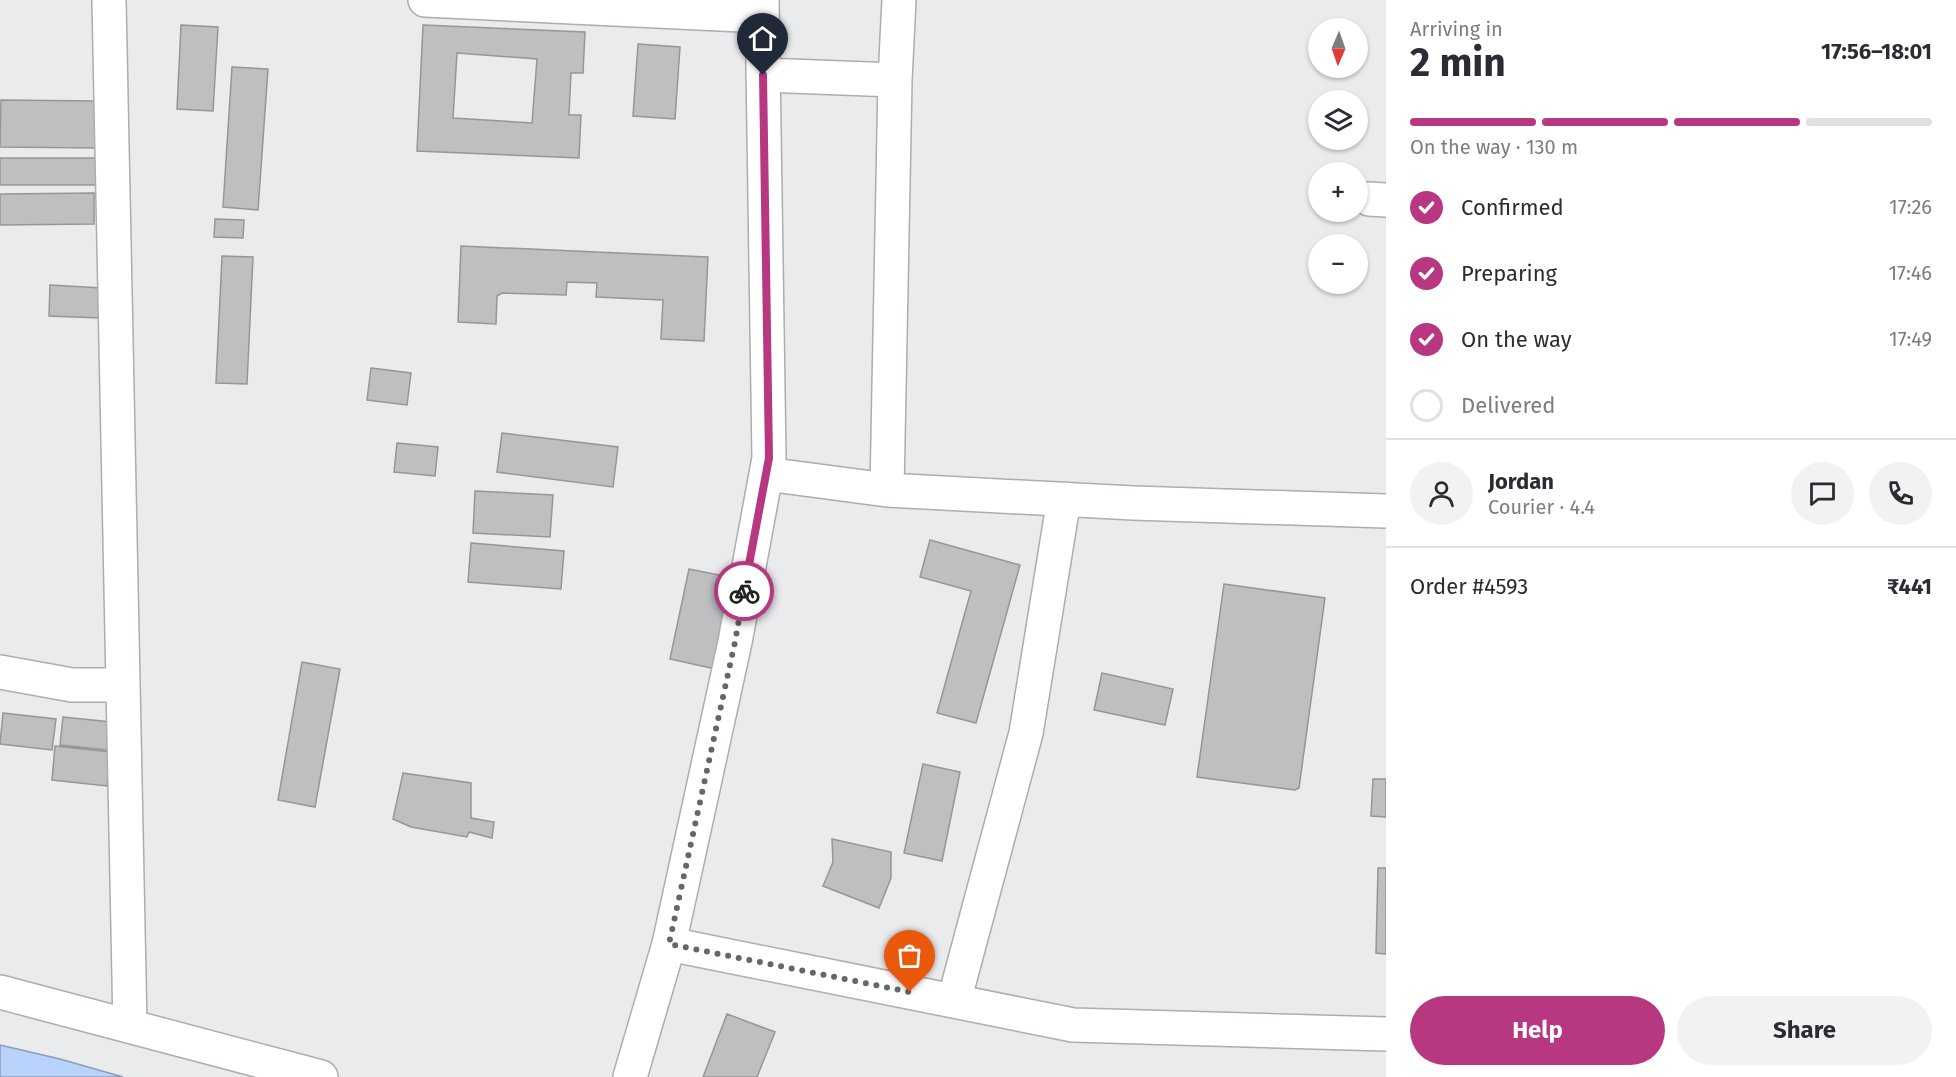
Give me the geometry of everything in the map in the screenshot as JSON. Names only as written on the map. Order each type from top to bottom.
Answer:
[{"type":"street","points":[[109,0],[130,1026]]},
{"type":"street","points":[[425,0],[762,8],[769,458],[735,642],[669,944],[630,1077]]},
{"type":"street","points":[[887,490],[895,80],[899,0]]},
{"type":"street","points":[[763,75],[895,80]]},
{"type":"street","points":[[766,474],[887,490],[1156,504],[1386,511]]},
{"type":"street","points":[[954,1001],[1026,733],[1064,499]]},
{"type":"street","points":[[0,672],[72,686],[123,686]]},
{"type":"street","points":[[669,944],[1073,1024],[1386,1034]]},
{"type":"street","points":[[0,992],[321,1077]]},
{"type":"water","points":[[0,1045],[60,1059],[123,1077],[0,1077]]},
{"type":"building","points":[[181,25],[218,27],[213,111],[177,109]]},
{"type":"building","points":[[423,25],[585,32],[583,73],[571,73],[569,115],[581,115],[579,158],[417,151]],"holes":[[[457,53],[537,59],[532,123],[453,118]]]},
{"type":"building","points":[[638,44],[680,47],[675,119],[633,116]]},
{"type":"building","points":[[232,67],[268,69],[258,210],[223,207]]},
{"type":"building","points":[[1,100],[96,101],[96,148],[0,147]]},
{"type":"building","points":[[0,158],[98,158],[98,185],[0,185]]},
{"type":"building","points":[[94,193],[94,224],[0,225],[0,194]]},
{"type":"building","points":[[215,219],[244,220],[243,238],[214,237]]},
{"type":"building","points":[[461,246],[708,257],[704,341],[661,339],[663,300],[596,297],[597,283],[567,282],[566,295],[502,293],[497,296],[496,324],[458,322]]},
{"type":"building","points":[[222,256],[253,257],[247,384],[216,383]]},
{"type":"building","points":[[50,285],[102,288],[100,318],[49,316]]},
{"type":"building","points":[[371,368],[411,373],[407,405],[367,400]]},
{"type":"building","points":[[502,433],[618,447],[613,487],[497,472]]},
{"type":"building","points":[[397,443],[438,447],[435,476],[394,472]]},
{"type":"building","points":[[475,491],[553,495],[550,537],[473,533]]},
{"type":"building","points":[[930,540],[1020,565],[976,723],[937,713],[971,591],[920,577]]},
{"type":"building","points":[[471,543],[564,551],[561,589],[468,582]]},
{"type":"building","points":[[689,569],[739,579],[720,670],[670,659]]},
{"type":"building","points":[[1224,584],[1325,598],[1299,788],[1295,790],[1197,777]]},
{"type":"building","points":[[302,662],[340,669],[315,807],[278,800]]},
{"type":"building","points":[[1102,673],[1173,689],[1165,725],[1094,710]]},
{"type":"building","points":[[3,713],[56,719],[52,750],[0,744]]},
{"type":"building","points":[[63,717],[121,723],[118,751],[60,745]]},
{"type":"building","points":[[55,746],[111,752],[107,786],[52,780]]},
{"type":"building","points":[[923,764],[960,772],[942,861],[904,853]]},
{"type":"building","points":[[403,773],[471,783],[471,818],[494,822],[492,838],[469,832],[467,837],[411,827],[393,819]]},
{"type":"building","points":[[1373,779],[1386,779],[1386,817],[1371,816]]},
{"type":"building","points":[[832,839],[891,852],[891,878],[879,908],[823,886],[833,862]]},
{"type":"building","points":[[1378,868],[1386,868],[1386,954],[1376,953]]},
{"type":"building","points":[[727,1014],[775,1032],[757,1077],[703,1077]]},
{"type":"way so far","points":[[744,591],[669,944],[910,992]]},
{"type":"route","points":[[744,591],[769,458],[763,75]]}]
